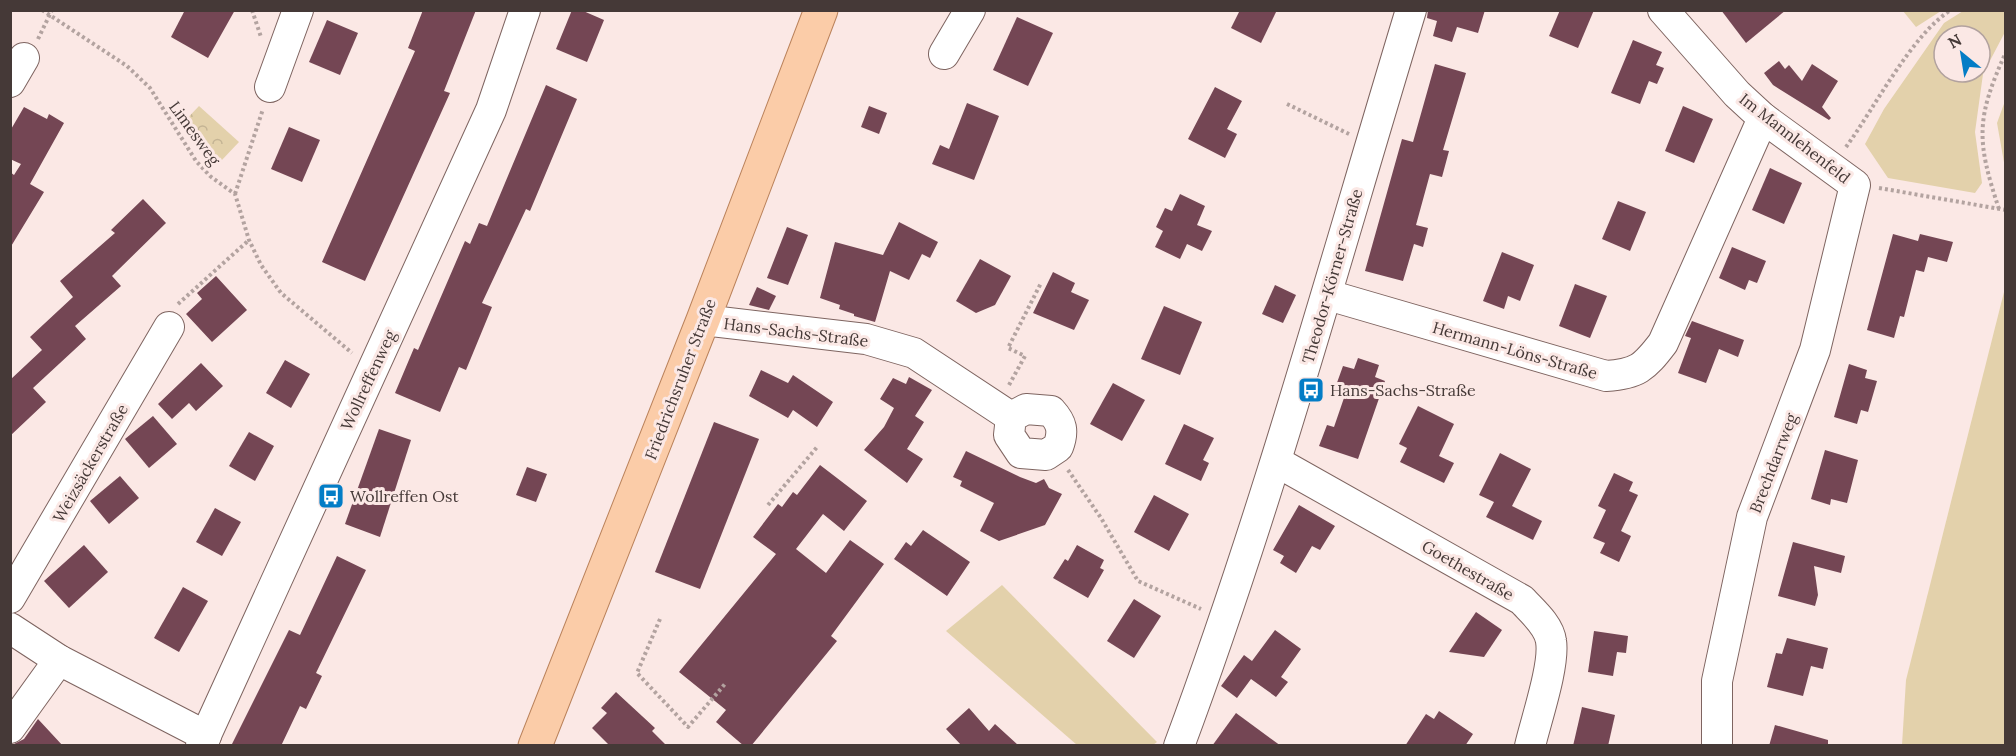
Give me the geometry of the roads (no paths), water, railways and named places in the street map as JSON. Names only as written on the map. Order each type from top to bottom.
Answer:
[{"type":"main road","name":"Friedrichsruher Straße","points":[[535,746],[703,320],[821,10]]},
{"type":"street","points":[[270,87],[298,10]]},
{"type":"street","name":"Wollreffenweg","points":[[203,741],[491,110],[525,10]]},
{"type":"street","points":[[944,54],[970,10]]},
{"type":"street","name":"Theodor-Körner-Straße","points":[[1179,746],[1226,620],[1277,462],[1411,10]]},
{"type":"street","name":"Im Mannlehenfeld","points":[[1663,10],[1737,94],[1763,118],[1843,176]]},
{"type":"street","name":"Hermann-Löns-Straße","points":[[1328,295],[1606,376],[1630,375],[1648,363],[1663,343],[1763,118]]},
{"type":"street","name":"Brechdarrweg","points":[[1717,746],[1717,681],[1752,517],[1815,350],[1843,176]]},
{"type":"street","name":"Hans-Sachs-Straße","points":[[703,320],[866,339],[914,353],[1004,412]]},
{"type":"street","name":"Weizsäckerstraße","points":[[10,598],[169,327]]},
{"type":"street","points":[[1051,411],[1060,421],[1062,435],[1058,447],[1046,455],[1021,453],[1009,435],[1004,412],[1051,411]]},
{"type":"street","name":"Goethestraße","points":[[1277,462],[1522,600],[1543,622],[1552,640],[1549,664],[1530,746]]},
{"type":"street","points":[[10,628],[60,660],[203,741]]},
{"type":"street","points":[[10,728],[60,660]]},
{"type":"place","name":"Hans-Sachs-Straße","points":[[1311,390]]},
{"type":"place","name":"Wollreffen Ost","points":[[331,496]]}]
